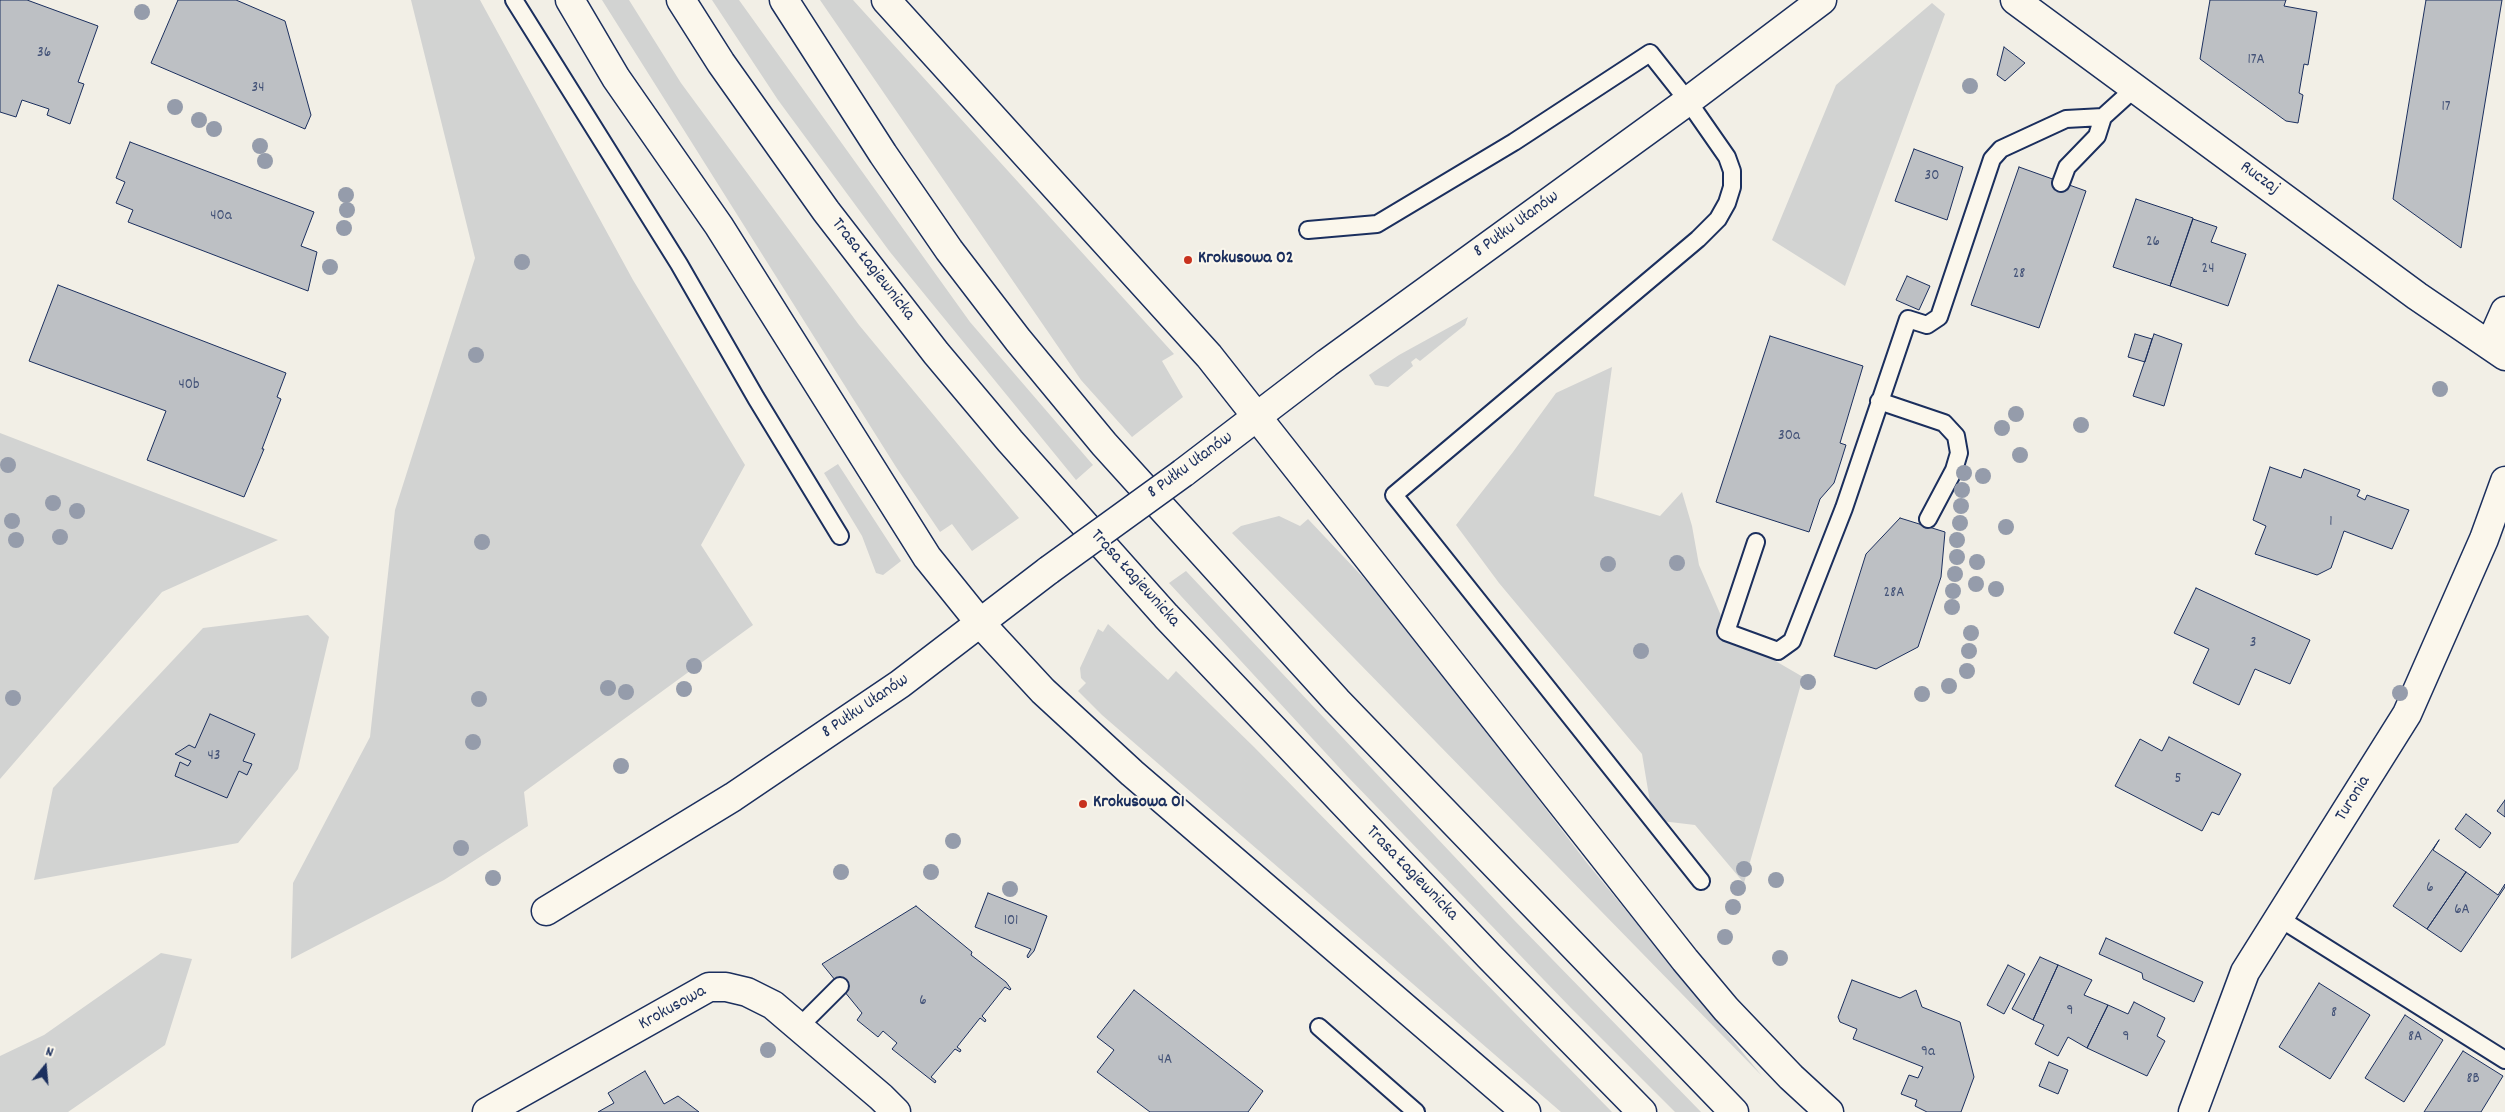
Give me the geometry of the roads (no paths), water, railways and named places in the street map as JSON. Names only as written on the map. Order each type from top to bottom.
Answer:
[{"type":"main road","points":[[570,0],[616,78],[719,226],[927,557],[981,624],[1043,691],[1132,773],[1526,1112]]},
{"type":"main road","name":"Trasa Łagiewnicka","points":[[680,0],[721,63],[826,211],[936,352],[1010,441],[1166,616],[1489,956],[1642,1112]]},
{"type":"main road","points":[[784,0],[878,146],[949,250],[1018,340],[1104,444],[1336,701],[1734,1112]]},
{"type":"main road","points":[[886,0],[1209,356],[1259,416],[1726,1010],[1791,1077],[1829,1112]]},
{"type":"main road","name":"8 Pułku Ułanów","points":[[546,911],[733,797],[900,684],[981,624],[1049,570],[1183,473],[1327,363],[1688,101],[1822,0]]},
{"type":"main road","name":"Ruczaj","points":[[2015,0],[2417,296],[2497,351]]},
{"type":"main road","points":[[2497,351],[2505,311]]},
{"type":"main road","name":"Turonia","points":[[2193,1112],[2245,972],[2407,714],[2484,539],[2505,481]]},
{"type":"main road","name":"Krokusowa","points":[[487,1112],[709,987],[726,987],[747,992],[773,1005],[896,1112]]},
{"type":"lane","points":[[514,0],[679,264],[756,398],[840,536]]},
{"type":"lane","points":[[1308,230],[1377,224],[1514,142],[1650,53],[1688,101],[1727,157],[1732,171],[1730,195],[1718,219],[1698,239],[1394,495],[1701,881]]},
{"type":"lane","points":[[2061,182],[2068,167],[2097,136],[2103,117],[2135,88]]},
{"type":"lane","points":[[1756,542],[1726,632],[1778,651],[1792,641],[1844,508],[1908,319],[1927,325],[1939,317],[1992,158],[2001,150],[2066,119],[2103,117]]},
{"type":"lane","points":[[1879,401],[1944,423],[1956,436],[1959,453],[1954,470],[1928,519]]},
{"type":"lane","points":[[2279,918],[2505,1060]]},
{"type":"lane","points":[[799,1027],[840,986]]},
{"type":"lane","points":[[1319,1027],[1416,1112]]},
{"type":"place","name":"Krokusowa 02","points":[[1188,260]]},
{"type":"place","name":"Krokusowa 01","points":[[1083,804]]}]
